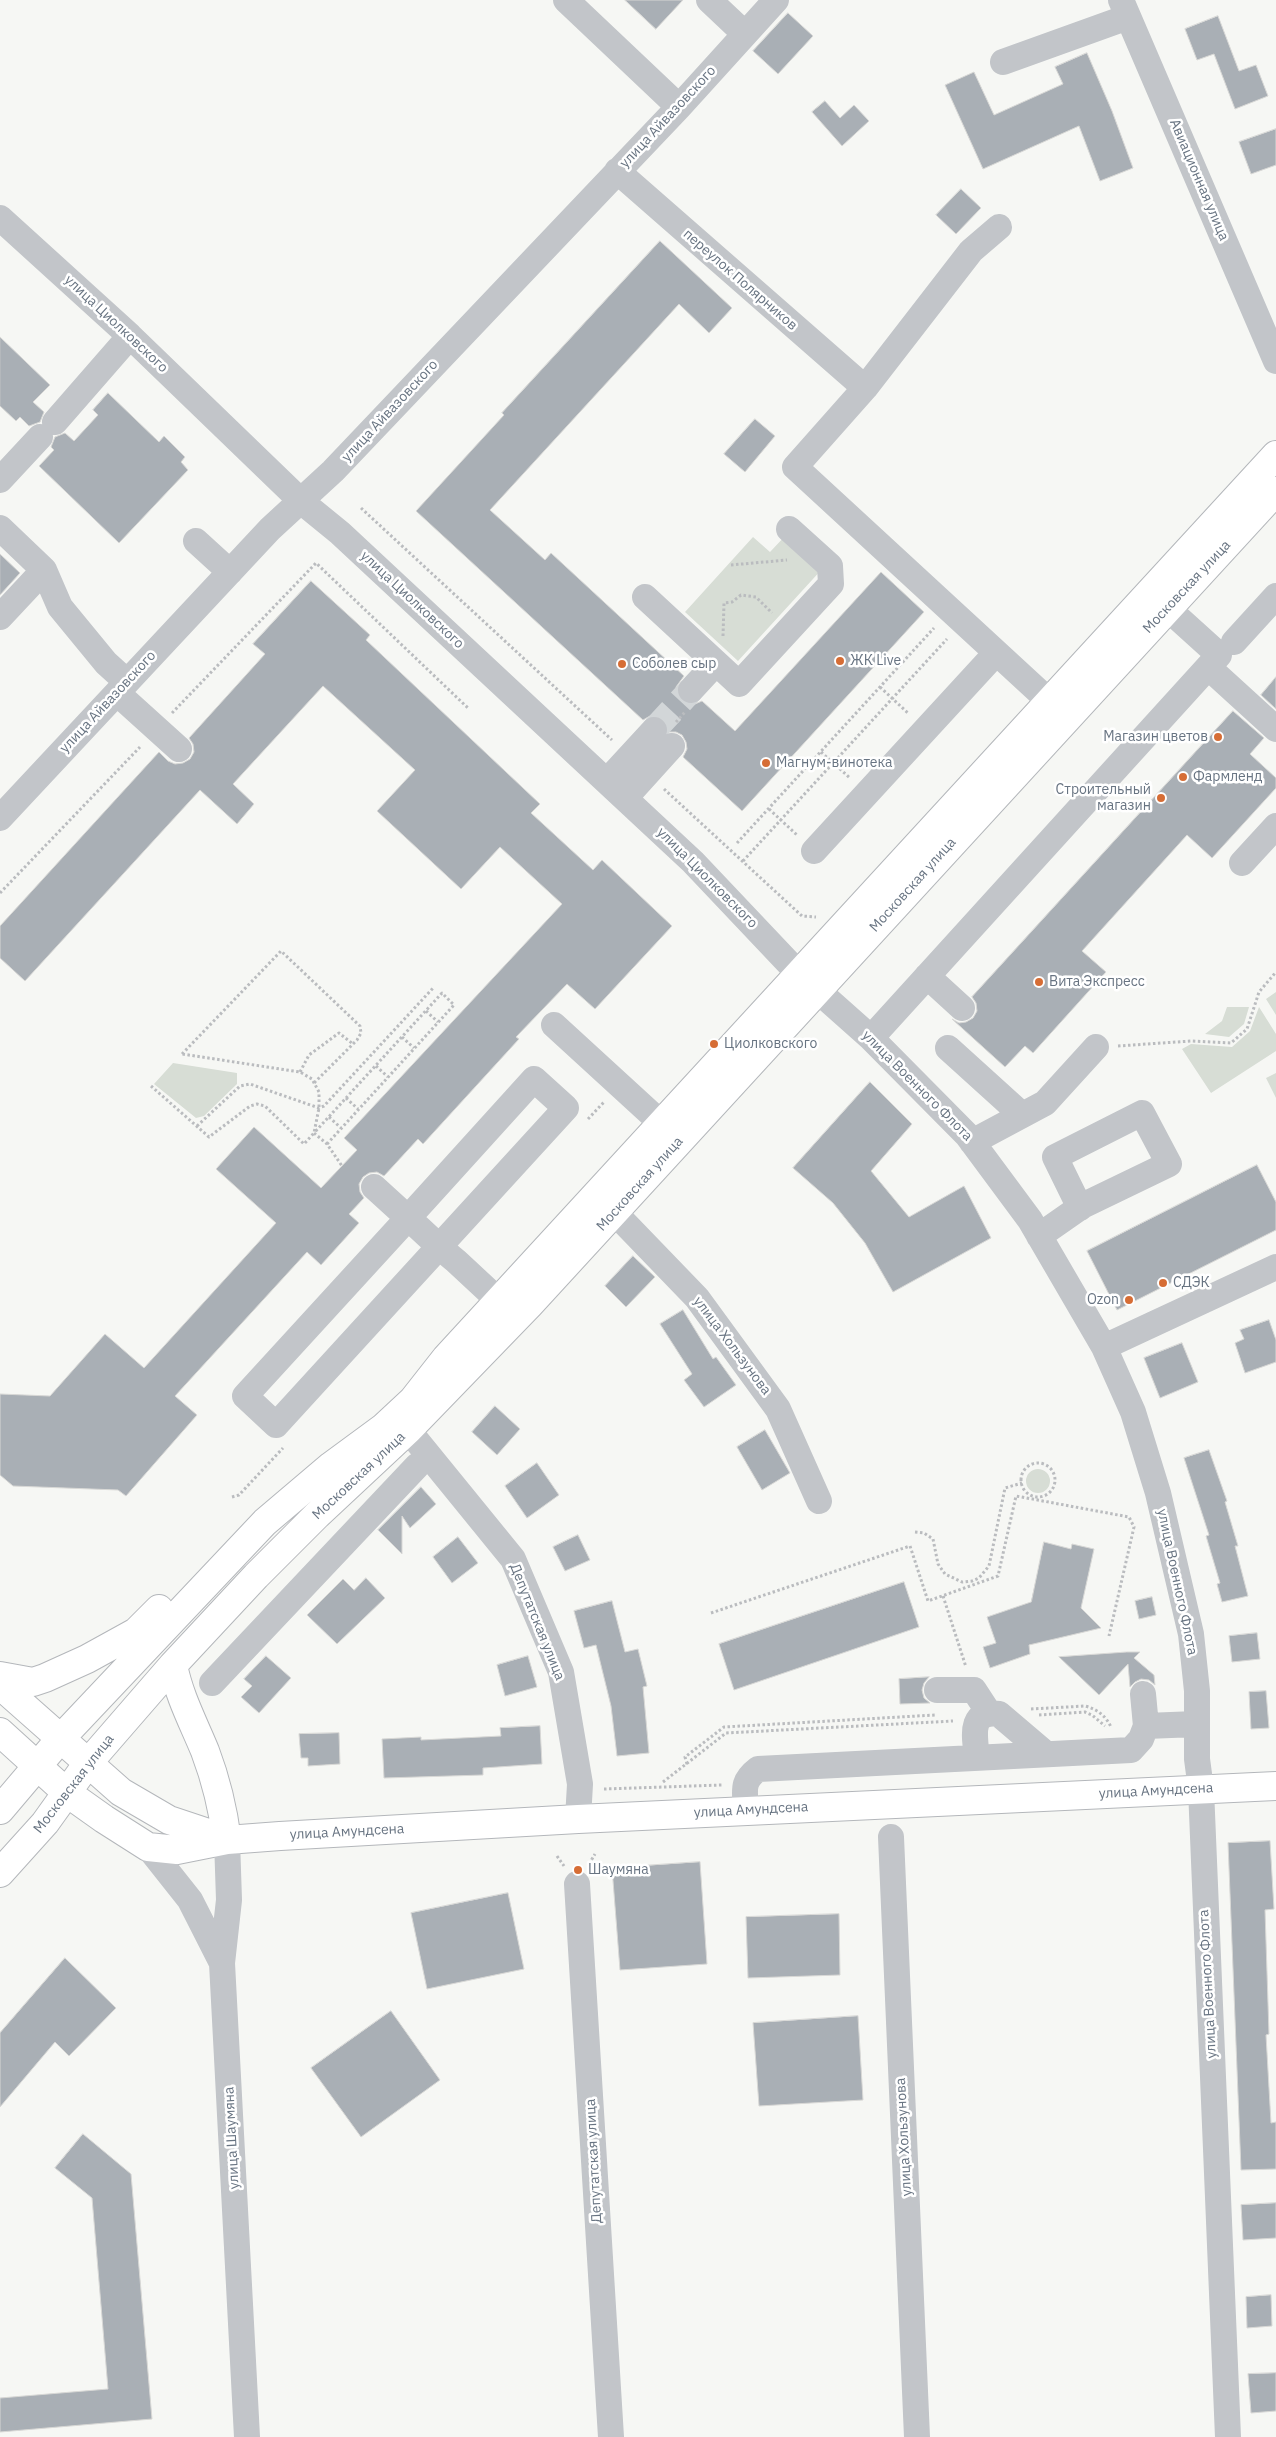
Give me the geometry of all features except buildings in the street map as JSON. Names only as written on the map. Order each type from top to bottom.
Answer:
[{"type":"main road","name":"Московская улица","points":[[0,1873],[45,1823],[88,1763],[173,1665],[317,1515],[408,1430],[529,1306],[614,1212],[1049,701],[1276,455]]},
{"type":"main road","name":"Московская улица","points":[[0,1810],[61,1738],[265,1522],[331,1466],[384,1428],[414,1400],[446,1358],[661,1123],[808,982],[1167,608],[1276,491]]},
{"type":"main road","points":[[0,1676],[33,1682],[87,1659],[136,1632],[231,1537],[265,1522]]},
{"type":"main road","points":[[173,1665],[178,1689],[211,1767],[223,1806],[227,1840]]},
{"type":"main road","points":[[0,1685],[121,1792],[144,1808],[194,1830],[227,1840]]},
{"type":"main road","points":[[0,1732],[66,1792],[148,1847],[177,1850],[227,1840]]},
{"type":"main road","name":"улица Амундсена","points":[[227,1840],[578,1819],[1276,1786]]},
{"type":"street","points":[[566,0],[679,106]]},
{"type":"street","points":[[710,0],[745,34]]},
{"type":"street","name":"улица Айвазовского","points":[[0,818],[270,529],[302,502],[617,172],[776,0]]},
{"type":"street","points":[[1003,62],[1125,8]]},
{"type":"street","name":"Авиационная улица","points":[[1125,8],[1276,361]]},
{"type":"street","name":"переулок Полярников","points":[[617,172],[864,388]]},
{"type":"street","name":"улица Циолковского","points":[[0,218],[130,336],[302,502],[347,540],[693,862],[808,982]]},
{"type":"street","points":[[999,227],[970,251],[864,388],[795,467],[1049,701]]},
{"type":"street","points":[[0,480],[130,336]]},
{"type":"street","points":[[0,528],[44,570],[60,608],[106,663],[122,687],[157,730],[179,749]]},
{"type":"street","points":[[645,597],[739,684],[831,584],[830,566],[797,536]]},
{"type":"street","points":[[196,541],[230,572]]},
{"type":"street","points":[[0,617],[44,570]]},
{"type":"street","points":[[1234,642],[1276,596]]},
{"type":"street","points":[[871,1038],[1219,655],[1167,608]]},
{"type":"street","points":[[814,851],[996,653]]},
{"type":"street","points":[[688,700],[716,663]]},
{"type":"street","points":[[1208,667],[1250,699],[1276,729]]},
{"type":"street","points":[[621,795],[670,739]]},
{"type":"street","points":[[621,795],[630,757],[670,739]]},
{"type":"street","points":[[621,795],[655,780],[670,739]]},
{"type":"street","points":[[1242,863],[1276,826]]},
{"type":"street","points":[[927,976],[962,1008]]},
{"type":"street","name":"улица Военного Флота","points":[[808,982],[871,1038],[972,1142],[1039,1236],[1104,1347],[1133,1412],[1158,1493],[1191,1634],[1198,1691],[1196,1724],[1228,2437]]},
{"type":"street","points":[[554,1025],[661,1123]]},
{"type":"street","points":[[972,1142],[1045,1103],[1096,1047]]},
{"type":"street","points":[[948,1048],[1022,1115]]},
{"type":"street","points":[[534,1080],[566,1108],[276,1425],[245,1396],[408,1218],[534,1080]]},
{"type":"street","points":[[374,1187],[499,1300]]},
{"type":"street","points":[[1039,1236],[1080,1208]]},
{"type":"street","name":"улица Хользунова","points":[[614,1212],[697,1298],[778,1409],[819,1501]]},
{"type":"street","points":[[1104,1347],[1276,1267]]},
{"type":"street","points":[[353,1278],[385,1307]]},
{"type":"street","name":"Депутатская улица","points":[[408,1430],[513,1559],[561,1672],[580,1784],[578,1819]]},
{"type":"street","points":[[212,1683],[417,1466]]},
{"type":"street","points":[[938,1702],[974,1690],[990,1717],[1046,1754]]},
{"type":"street","points":[[746,1811],[745,1784],[748,1777],[758,1769],[1131,1750],[1142,1739],[1146,1726],[1143,1694]]},
{"type":"street","points":[[977,1758],[975,1737],[990,1717]]},
{"type":"street","points":[[1146,1726],[1196,1724]]},
{"type":"street","name":"улица Хользунова","points":[[891,1837],[918,2437]]},
{"type":"street","name":"улица Шаумяна","points":[[227,1840],[229,1900],[222,1964],[247,2437]]},
{"type":"street","points":[[148,1847],[190,1900],[222,1964]]},
{"type":"street","name":"Депутатская улица","points":[[577,1884],[610,2437]]},
{"type":"path","points":[[361,508],[630,757]]},
{"type":"path","points":[[731,565],[789,560],[797,536]]},
{"type":"path","points":[[0,894],[316,563],[469,709]]},
{"type":"path","points":[[722,608],[724,603],[732,602],[741,595],[756,597],[789,630]]},
{"type":"path","points":[[737,843],[880,687],[956,616]]},
{"type":"path","points":[[742,861],[892,698],[956,616]]},
{"type":"path","points":[[880,687],[926,730]]},
{"type":"path","points":[[670,739],[688,700]]},
{"type":"path","points":[[821,752],[867,794]]},
{"type":"path","points":[[655,780],[802,916],[816,917]]},
{"type":"path","points":[[768,809],[814,851]]},
{"type":"path","points":[[314,1083],[353,1044],[360,1032],[360,1026],[281,951],[182,1054],[300,1072],[312,1079],[314,1083],[319,1092],[319,1108],[314,1133]]},
{"type":"path","points":[[1096,1047],[1191,1041],[1231,1043],[1247,1029],[1259,992],[1276,972]]},
{"type":"path","points":[[197,1126],[240,1086],[250,1084],[319,1108],[324,1106],[434,987]]},
{"type":"path","points":[[151,1086],[209,1137],[250,1106],[257,1104],[265,1106],[304,1144],[442,994],[454,1005],[327,1144]]},
{"type":"path","points":[[426,1011],[438,1022]]},
{"type":"path","points":[[300,1072],[308,1055],[340,1033],[353,1044]]},
{"type":"path","points":[[402,1037],[414,1048]]},
{"type":"path","points":[[376,1066],[388,1077]]},
{"type":"path","points":[[346,1098],[358,1110]]},
{"type":"path","points":[[329,1117],[341,1128]]},
{"type":"path","points":[[314,1133],[327,1144],[342,1166]]},
{"type":"path","points":[[1042,1464],[1049,1467],[1056,1480],[1050,1494],[1035,1498],[1028,1494],[1022,1482],[1023,1473],[1028,1467],[1042,1464]]},
{"type":"path","points":[[976,1582],[989,1566],[1005,1488],[1022,1482]]},
{"type":"path","points":[[710,1613],[910,1546],[928,1601],[976,1582],[998,1576],[1016,1496],[1035,1498],[1129,1517],[1134,1528],[1109,1636]]},
{"type":"path","points":[[915,1532],[924,1533],[933,1538],[938,1564],[946,1574],[962,1582],[976,1582]]},
{"type":"path","points":[[943,1596],[974,1690]]},
{"type":"path","points":[[687,1764],[685,1757],[724,1727],[938,1702]]},
{"type":"path","points":[[663,1782],[726,1733],[1085,1712],[1092,1715],[1114,1735],[1107,1719],[1093,1708],[1085,1706],[1027,1710]]},
{"type":"shaded area","points":[[786,535],[823,568],[738,661],[685,612],[753,537],[770,552]]},
{"type":"shaded area","points":[[1276,992],[1276,1015],[1266,999]]},
{"type":"shaded area","points":[[1227,1007],[1249,1007],[1244,1024],[1229,1037],[1205,1034],[1222,1021]]},
{"type":"shaded area","points":[[1259,1007],[1276,1034],[1276,1051],[1211,1093],[1182,1049],[1191,1044],[1232,1047],[1250,1031]]},
{"type":"shaded area","points":[[173,1063],[237,1073],[237,1084],[204,1116],[196,1118],[154,1084]]},
{"type":"shaded area","points":[[1276,1073],[1276,1098],[1266,1078]]},
{"type":"shaded area","points":[[1038,1469],[1046,1473],[1050,1481],[1046,1489],[1038,1493],[1030,1489],[1026,1481],[1030,1473]]},
{"type":"tunnel","points":[[654,730],[691,690]]},
{"type":"place","name":"ЖК Live","points":[[840,661]]},
{"type":"place","name":"Соболев сыр","points":[[622,664]]},
{"type":"place","name":"Магазин цветов","points":[[1218,737]]},
{"type":"place","name":"Магнум-винотека","points":[[766,763]]},
{"type":"place","name":"Фармленд","points":[[1183,777]]},
{"type":"place","name":"Строительный магазин","points":[[1161,798]]},
{"type":"place","name":"Вита Экспресс","points":[[1039,982]]},
{"type":"place","name":"Циолковского","points":[[714,1044]]},
{"type":"place","name":"СДЭК","points":[[1163,1283]]},
{"type":"place","name":"Ozon","points":[[1129,1300]]},
{"type":"place","name":"Шаумяна","points":[[578,1870]]}]
